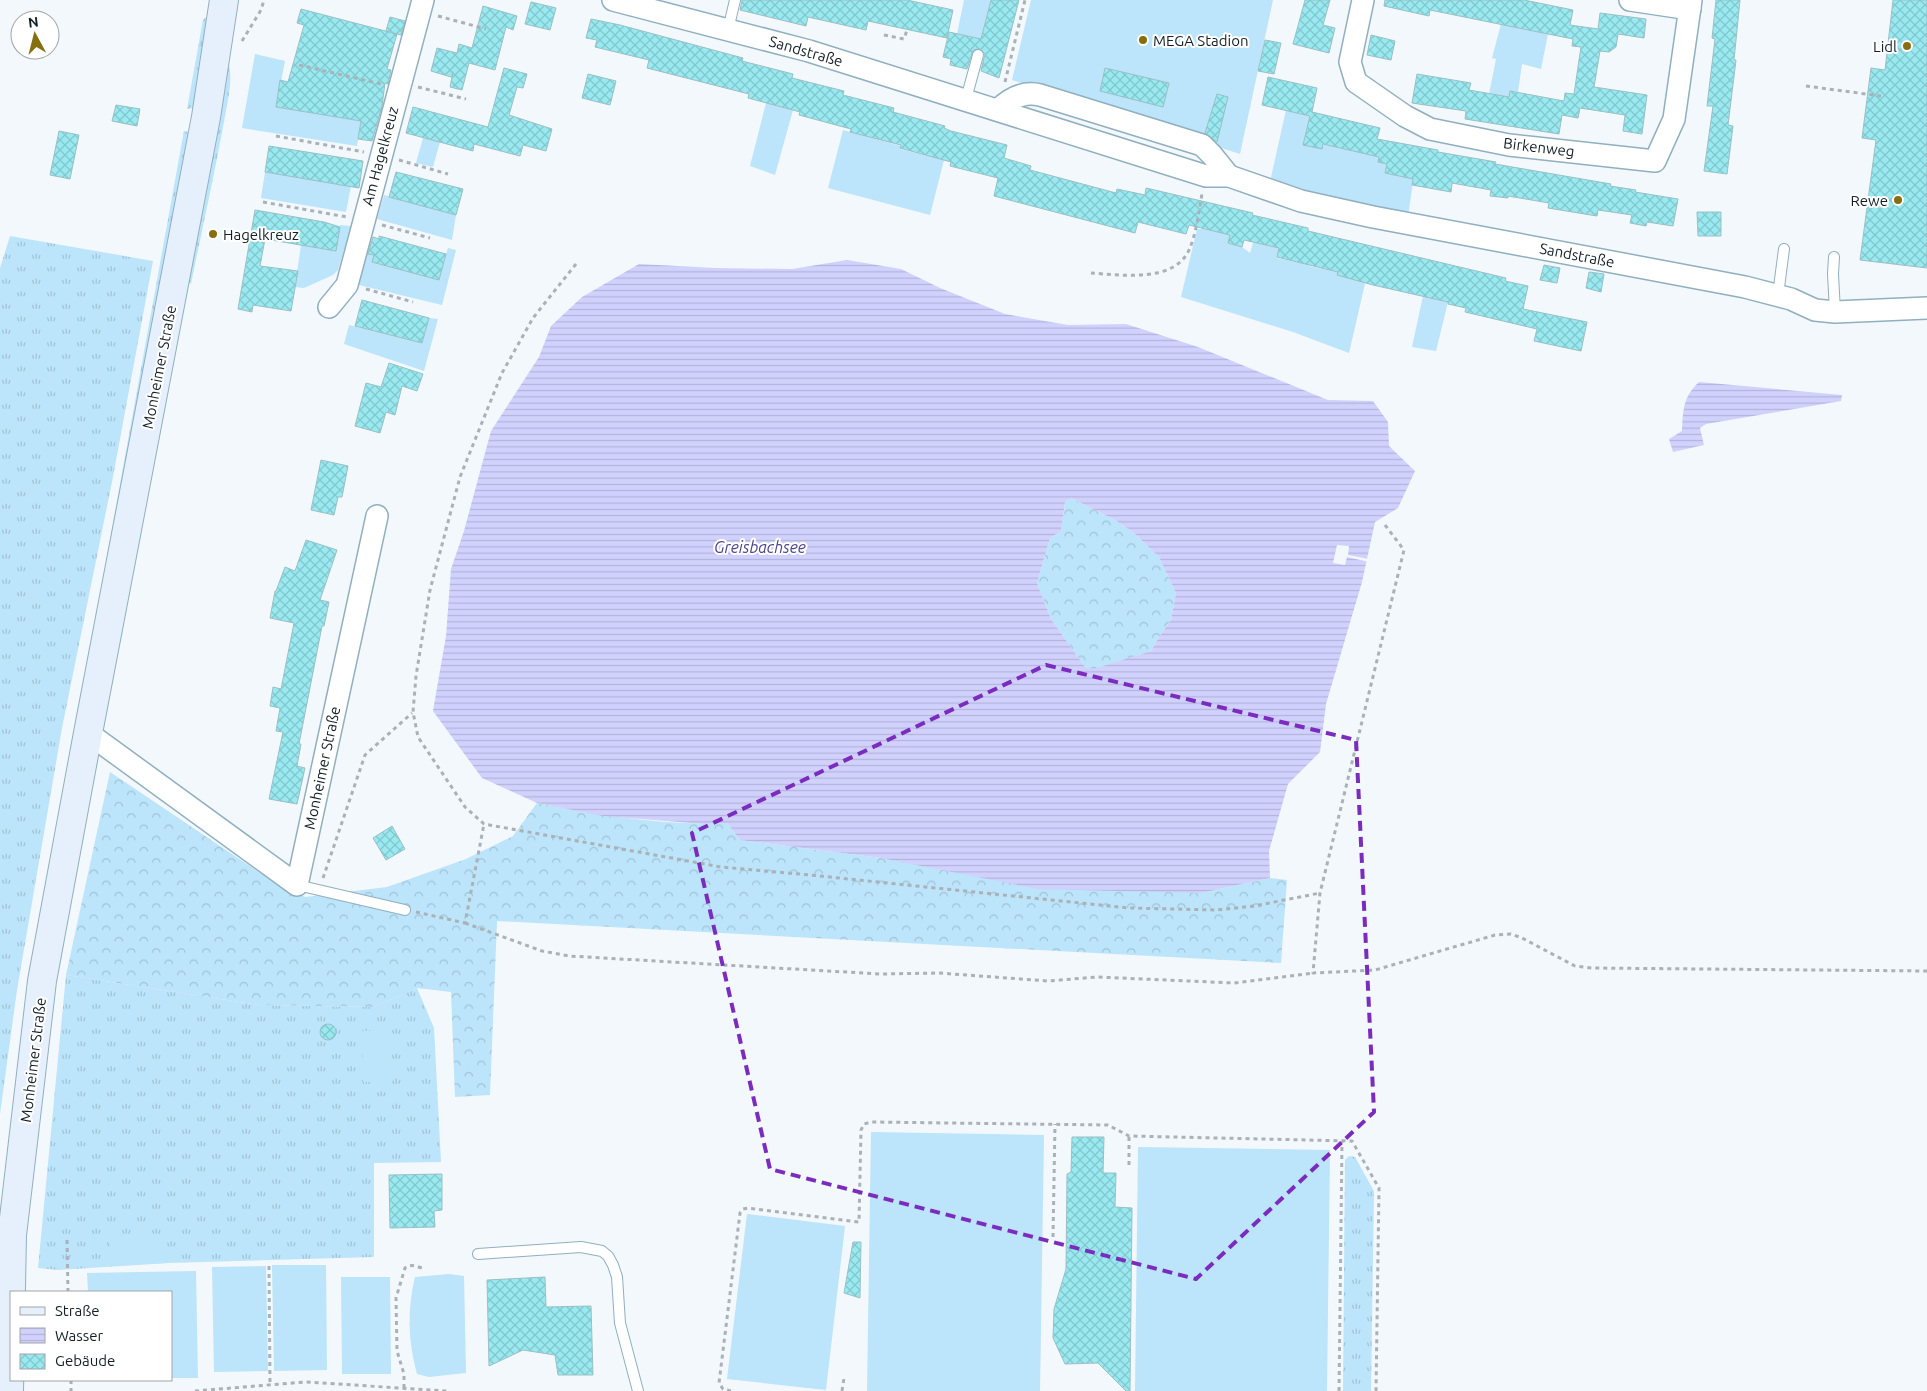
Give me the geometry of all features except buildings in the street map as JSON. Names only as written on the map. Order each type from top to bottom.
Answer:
[{"type":"street","name":"Monheimer Straße","points":[[11,1291],[14,1216],[42,981],[200,146],[224,0]]},
{"type":"street","name":"Sandstraße","points":[[613,0],[809,51],[1206,176],[1229,176],[1301,200],[1373,217],[1525,244],[1745,287],[1778,295],[1815,310],[1835,312],[1927,308]]},
{"type":"street","name":"Birkenweg","points":[[1364,0],[1350,62],[1356,82],[1405,116],[1430,129],[1509,145],[1655,161],[1674,119],[1690,5]]},
{"type":"street","points":[[1630,0],[1690,5]]},
{"type":"street","name":"Am Hagelkreuz","points":[[329,307],[346,285],[422,6]]},
{"type":"street","points":[[998,110],[1004,103],[1017,96],[1024,94],[1040,95],[1202,145],[1212,154],[1229,176]]},
{"type":"street","name":"Monheimer Straße","points":[[297,885],[376,516]]},
{"type":"street","points":[[88,733],[297,885]]},
{"type":"street","name":"Monheimer Straße","points":[[9,1391],[10,1307]]},
{"type":"lane","points":[[728,30],[735,0]]},
{"type":"lane","points":[[966,99],[978,55]]},
{"type":"lane","points":[[1778,295],[1784,249]]},
{"type":"lane","points":[[1834,257],[1835,312]]},
{"type":"lane","points":[[297,885],[405,910]]},
{"type":"lane","points":[[478,1254],[582,1247],[602,1251],[608,1256],[614,1265],[617,1277],[620,1323],[638,1391]]},
{"type":"path","points":[[240,44],[261,10],[264,0]]},
{"type":"path","points":[[998,110],[1025,0]]},
{"type":"path","points":[[422,6],[486,29]]},
{"type":"path","points":[[884,35],[904,39],[907,30]]},
{"type":"path","points":[[299,65],[466,99]]},
{"type":"path","points":[[1806,86],[1881,96]]},
{"type":"path","points":[[276,136],[380,155],[448,174]]},
{"type":"path","points":[[1091,272],[1134,276],[1173,268],[1182,262],[1190,249],[1206,176]]},
{"type":"path","points":[[263,202],[363,220],[430,238]]},
{"type":"path","points":[[576,264],[533,318],[502,373],[460,477],[430,590],[416,676],[413,712],[418,737],[465,807],[484,824],[721,868],[810,875],[1129,908],[1217,910],[1254,906],[1320,894]]},
{"type":"path","points":[[361,288],[413,302]]},
{"type":"path","points":[[1313,974],[1320,894],[1404,550],[1385,525]]},
{"type":"path","points":[[319,890],[365,755],[413,712]]},
{"type":"path","points":[[465,923],[484,824]]},
{"type":"path","points":[[405,910],[465,923],[542,951],[569,956],[880,974],[939,973],[1048,981],[1097,977],[1234,983],[1313,974],[1375,970],[1495,935],[1511,934],[1575,966],[1592,968],[1927,972]]},
{"type":"path","points":[[731,1391],[723,1389],[720,1383],[741,1211],[748,1208],[859,1222],[861,1130],[866,1122],[1108,1125],[1129,1136],[1352,1142],[1379,1188],[1376,1391]]},
{"type":"path","points":[[1053,1237],[1055,1124]]},
{"type":"path","points":[[1129,1136],[1129,1165]]},
{"type":"path","points":[[1339,1391],[1342,1141]]},
{"type":"path","points":[[67,1240],[68,1291]]},
{"type":"path","points":[[404,1388],[404,1374],[397,1351],[396,1298],[405,1268],[408,1265],[413,1265],[425,1269]]},
{"type":"path","points":[[269,1266],[270,1385]]},
{"type":"path","points":[[842,1391],[844,1378]]},
{"type":"path","points":[[195,1391],[305,1382],[448,1391]]},
{"type":"highlighted area","points":[[1046,665],[1356,740],[1374,1112],[1196,1279],[770,1169],[692,833]]},
{"type":"green space","points":[[964,0],[991,0],[981,40],[957,34]]},
{"type":"green space","name":"MEGA Stadion","points":[[1031,0],[1273,0],[1240,154],[1012,80]]},
{"type":"green space","points":[[208,18],[193,108],[187,109],[203,20]]},
{"type":"green space","points":[[1501,24],[1548,34],[1541,69],[1522,64],[1518,92],[1510,91],[1509,97],[1489,94],[1496,59],[1492,58]]},
{"type":"green space","points":[[255,54],[285,61],[276,107],[361,121],[357,146],[242,128]]},
{"type":"green space","points":[[229,65],[230,86],[228,100],[191,284],[186,280],[225,70]]},
{"type":"green space","points":[[766,103],[793,110],[775,175],[750,166]]},
{"type":"green space","points":[[1286,110],[1311,116],[1304,145],[1322,149],[1323,145],[1327,145],[1379,157],[1378,162],[1387,164],[1385,173],[1402,177],[1414,175],[1408,216],[1378,212],[1270,182]]},
{"type":"green space","points":[[843,130],[901,146],[900,149],[944,160],[930,215],[828,188]]},
{"type":"green space","points":[[184,131],[189,132],[111,558],[107,556]]},
{"type":"green space","points":[[423,138],[440,142],[433,167],[416,163]]},
{"type":"green space","points":[[265,172],[351,186],[346,212],[261,198]]},
{"type":"green space","points":[[384,195],[456,215],[452,240],[377,219]]},
{"type":"green space","points":[[1261,217],[1268,218],[1263,244],[1279,248],[1277,258],[1300,263],[1304,247],[1313,249],[1309,266],[1338,272],[1337,275],[1358,280],[1370,262],[1349,353],[1293,332],[1181,297],[1197,229],[1230,235],[1228,243],[1242,247],[1250,253]]},
{"type":"green space","points":[[340,225],[351,226],[338,270],[333,275],[304,288],[295,287],[301,245],[335,251]]},
{"type":"green space","points":[[10,236],[153,261],[112,482],[62,728],[17,990],[0,1114],[0,268]]},
{"type":"green space","points":[[448,248],[456,250],[442,305],[359,285],[367,254],[446,254]]},
{"type":"green space","points":[[1423,296],[1448,302],[1436,351],[1412,347]]},
{"type":"green space","points":[[429,318],[438,319],[424,371],[344,344],[349,325],[422,343]]},
{"type":"green space","points":[[1071,498],[1115,520],[1134,533],[1159,557],[1176,593],[1171,620],[1151,651],[1094,670],[1085,667],[1051,619],[1037,583],[1050,538],[1061,531],[1065,502]]},
{"type":"green space","points":[[110,772],[260,873],[305,897],[387,887],[466,859],[513,836],[537,803],[655,821],[727,823],[740,840],[881,858],[1201,893],[1270,878],[1287,880],[1281,963],[497,921],[490,1095],[455,1097],[451,992],[417,988],[374,1007],[259,1005],[66,975]]},
{"type":"green space","points":[[66,975],[259,1005],[374,1007],[417,988],[434,1028],[441,1162],[374,1163],[374,1257],[168,1263],[58,1270],[38,1268]]},
{"type":"green space","points":[[391,1030],[393,1081],[363,1082],[362,1031]]},
{"type":"green space","points":[[871,1132],[1044,1135],[1040,1391],[867,1391]]},
{"type":"green space","points":[[1138,1147],[1330,1150],[1327,1391],[1135,1391]]},
{"type":"green space","points":[[1349,1156],[1355,1157],[1374,1191],[1371,1391],[1343,1391],[1345,1160]]},
{"type":"green space","points":[[747,1214],[845,1226],[826,1390],[727,1379]]},
{"type":"green space","points":[[167,1234],[168,1263],[111,1266],[110,1237]]},
{"type":"green space","points":[[272,1265],[326,1265],[327,1370],[274,1371]]},
{"type":"green space","points":[[266,1266],[268,1371],[214,1372],[212,1267]]},
{"type":"green space","points":[[196,1271],[198,1378],[172,1378],[172,1291],[88,1291],[87,1273]]},
{"type":"green space","points":[[449,1274],[464,1276],[466,1373],[429,1377],[417,1374],[410,1338],[410,1313],[415,1277]]},
{"type":"green space","points":[[341,1277],[390,1277],[391,1374],[342,1374]]},
{"type":"water","name":"Greisbachsee","points":[[847,260],[901,269],[940,288],[1005,314],[1068,325],[1126,324],[1198,347],[1328,400],[1373,401],[1388,422],[1389,446],[1415,471],[1398,508],[1375,522],[1362,582],[1326,704],[1320,752],[1288,784],[1269,851],[1270,878],[1201,893],[1038,889],[881,858],[740,840],[727,823],[704,824],[603,816],[537,803],[482,778],[433,711],[446,636],[451,569],[464,531],[491,431],[539,357],[551,326],[582,297],[639,264],[715,268],[792,269]],"holes":[[[1071,498],[1115,520],[1134,533],[1159,557],[1176,593],[1171,620],[1151,651],[1094,669],[1085,667],[1051,619],[1037,583],[1050,538],[1061,531],[1065,502]]]},
{"type":"water","points":[[1699,382],[1842,395],[1841,401],[1706,424],[1700,428],[1704,445],[1673,452],[1669,439],[1682,431],[1685,404],[1690,393]]},
{"type":"pier","points":[[1337,545],[1349,546],[1348,555],[1369,559],[1369,562],[1347,557],[1345,565],[1333,563]]},
{"type":"place","name":"MEGA Stadion","points":[[1143,40]]},
{"type":"place","name":"Lidl","points":[[1907,46]]},
{"type":"place","name":"Rewe","points":[[1898,200]]},
{"type":"place","name":"Hagelkreuz","points":[[213,234]]}]
